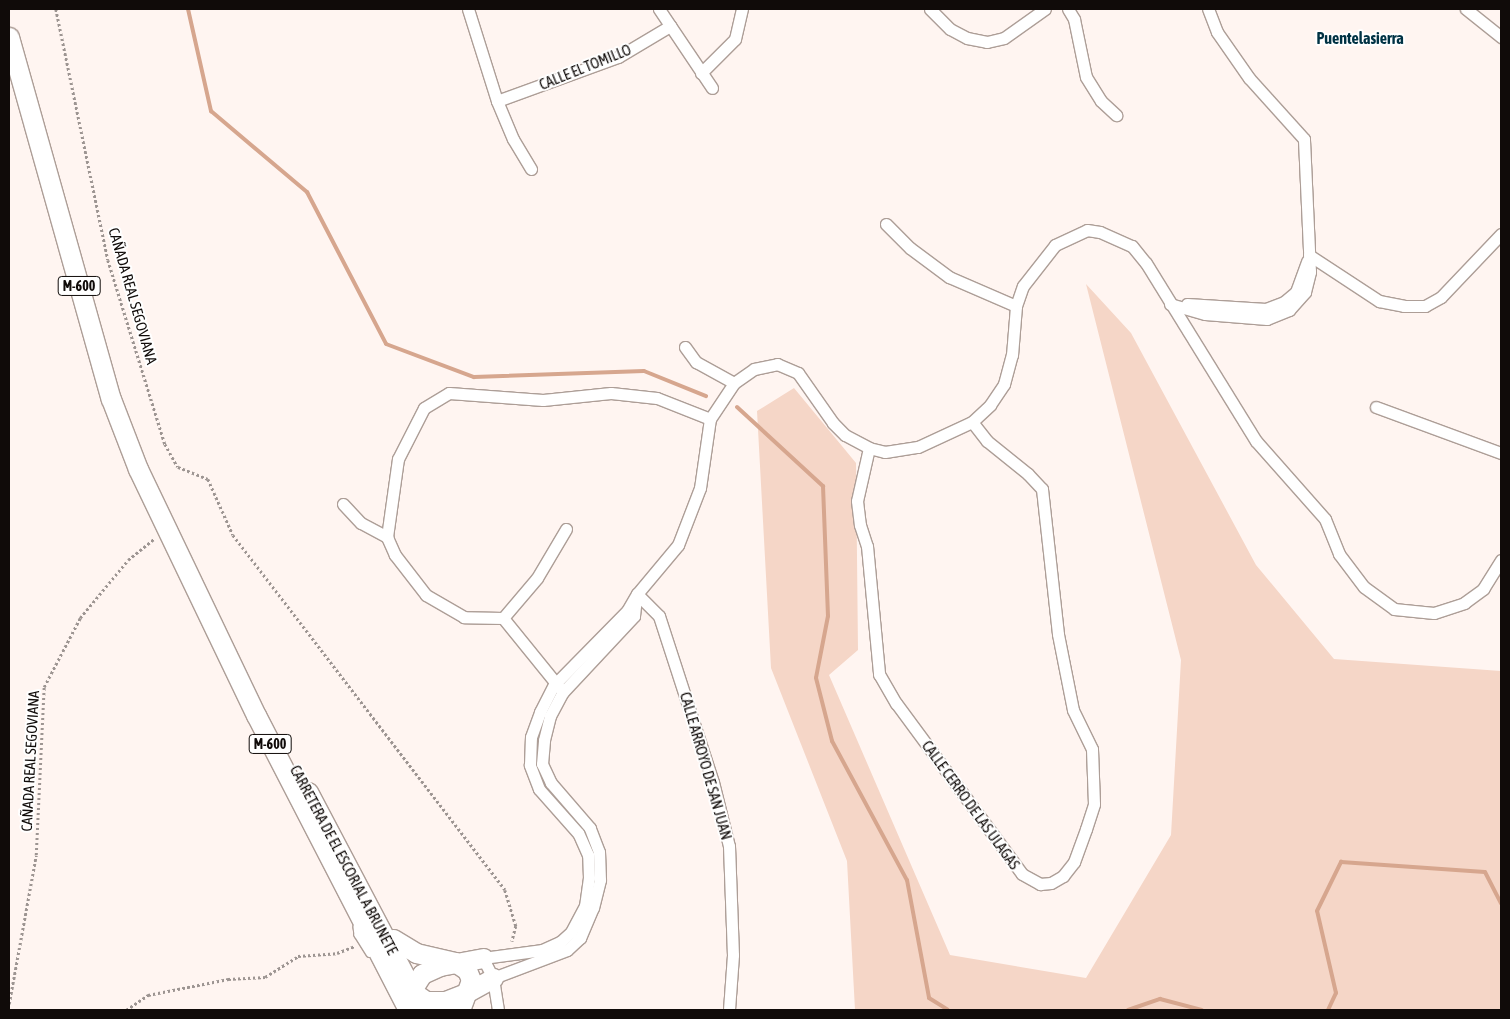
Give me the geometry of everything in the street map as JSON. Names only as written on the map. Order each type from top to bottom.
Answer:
[{"type":"highway","name":"M-600","points":[[9,37],[111,399],[165,530],[204,608]]},
{"type":"highway","name":"CARRETERA DE EL ESCORIAL A BRUNETE","points":[[204,608],[265,712],[423,1010]]},
{"type":"highway","name":"CARRETERA DE EL ESCORIAL A BRUNETE","points":[[204,608],[338,880],[408,1010]]},
{"type":"highway","points":[[339,850],[364,885],[393,939],[411,977],[411,1003],[415,1010]]},
{"type":"highway","points":[[338,880],[345,883],[355,899],[402,985],[426,1001],[463,1002],[493,978]]},
{"type":"highway","points":[[393,939],[416,953],[455,962],[467,970],[471,980],[463,1002]]},
{"type":"highway","points":[[412,990],[422,974],[455,962],[483,958]]},
{"type":"street","points":[[468,9],[497,101],[513,140],[531,169]]},
{"type":"street","points":[[659,9],[712,88]]},
{"type":"street","points":[[701,73],[734,39],[742,9]]},
{"type":"street","points":[[930,9],[950,29],[967,38],[987,42],[1004,38],[1045,9]]},
{"type":"street","points":[[1068,9],[1074,19],[1086,76],[1101,101],[1116,115]]},
{"type":"street","points":[[1170,304],[1205,314],[1267,319],[1289,310],[1305,292],[1309,255],[1304,139],[1250,78],[1217,32],[1208,9]]},
{"type":"street","points":[[1466,9],[1501,37]]},
{"type":"street","name":"CALLE EL TOMILLO","points":[[497,101],[618,57],[670,26]]},
{"type":"street","points":[[886,224],[910,248],[949,276],[1016,306]]},
{"type":"street","points":[[498,1010],[493,978],[483,958],[542,950],[560,942],[571,932],[585,906],[590,878],[588,855],[578,833],[539,788],[530,765],[531,737],[559,689],[634,616],[637,594],[678,545],[687,522],[700,488],[710,419],[734,383],[766,365],[788,366],[798,372],[833,423],[845,435],[868,448],[885,452],[918,447],[972,422],[990,405],[1004,384],[1012,355],[1016,306],[1023,286],[1037,264],[1055,245],[1088,230],[1115,237],[1132,246],[1146,263],[1170,304],[1217,374],[1256,441],[1325,518],[1339,554],[1364,586],[1394,608],[1434,613],[1464,603],[1483,589],[1501,560]]},
{"type":"street","points":[[1309,255],[1379,300],[1404,306],[1425,306],[1441,297],[1501,234]]},
{"type":"street","points":[[685,347],[696,362],[734,383]]},
{"type":"street","points":[[503,618],[464,617],[426,595],[395,555],[387,537],[398,459],[424,408],[449,394],[478,394],[512,400],[576,399],[611,394],[657,398],[710,419]]},
{"type":"street","points":[[1376,407],[1501,453]]},
{"type":"street","name":"CALLE CERRO DE LAS ULAGAS","points":[[868,448],[857,501],[860,525],[868,546],[879,674],[896,703],[1022,874],[1040,884],[1051,883],[1063,876],[1074,862],[1094,804],[1092,749],[1072,710],[1058,634],[1042,489],[1028,474],[987,441],[972,422]]},
{"type":"street","points":[[343,504],[361,523],[387,537]]},
{"type":"street","points":[[503,618],[536,578],[566,529]]},
{"type":"street","name":"CALLE ARROYO DE SAN JUAN","points":[[637,594],[659,616],[713,782],[729,846],[733,955],[729,1010]]},
{"type":"street","points":[[503,618],[559,689]]},
{"type":"street","points":[[493,978],[567,950],[580,938],[593,908],[600,880],[599,852],[590,828],[551,783],[542,764],[550,716],[559,689]]},
{"type":"lane","points":[[357,915],[361,942],[369,953],[382,962]]},
{"type":"path","name":"CAÑADA REAL SEGOVIANA","points":[[56,9],[108,260],[165,444],[178,467],[208,480],[233,535],[505,890],[516,926],[508,956]]},
{"type":"path","name":"CAÑADA REAL SEGOVIANA","points":[[9,1004],[36,855],[44,687],[80,618],[128,560],[165,530]]},
{"type":"path","points":[[126,1010],[148,996],[228,979],[265,977],[298,956],[337,953],[361,942]]},
{"type":"shaded area","points":[[1086,284],[1131,333],[1256,565],[1334,659],[1501,671],[1501,1010],[855,1010],[847,861],[771,668],[757,411],[794,388],[856,463],[858,650],[829,675],[950,955],[1086,978],[1171,835],[1181,660]]},
{"type":"waterway","points":[[188,9],[211,111],[307,192],[386,344],[474,377],[644,371],[706,396]]},
{"type":"waterway","points":[[737,407],[823,486],[828,616],[816,678],[832,741],[907,880],[929,998],[948,1010]]},
{"type":"waterway","points":[[1328,1010],[1336,993],[1317,911],[1341,862],[1485,872],[1501,903]]},
{"type":"waterway","points":[[1128,1010],[1160,999],[1202,1010]]},
{"type":"district","name":"Puentelasierra","points":[[1360,38]]}]
